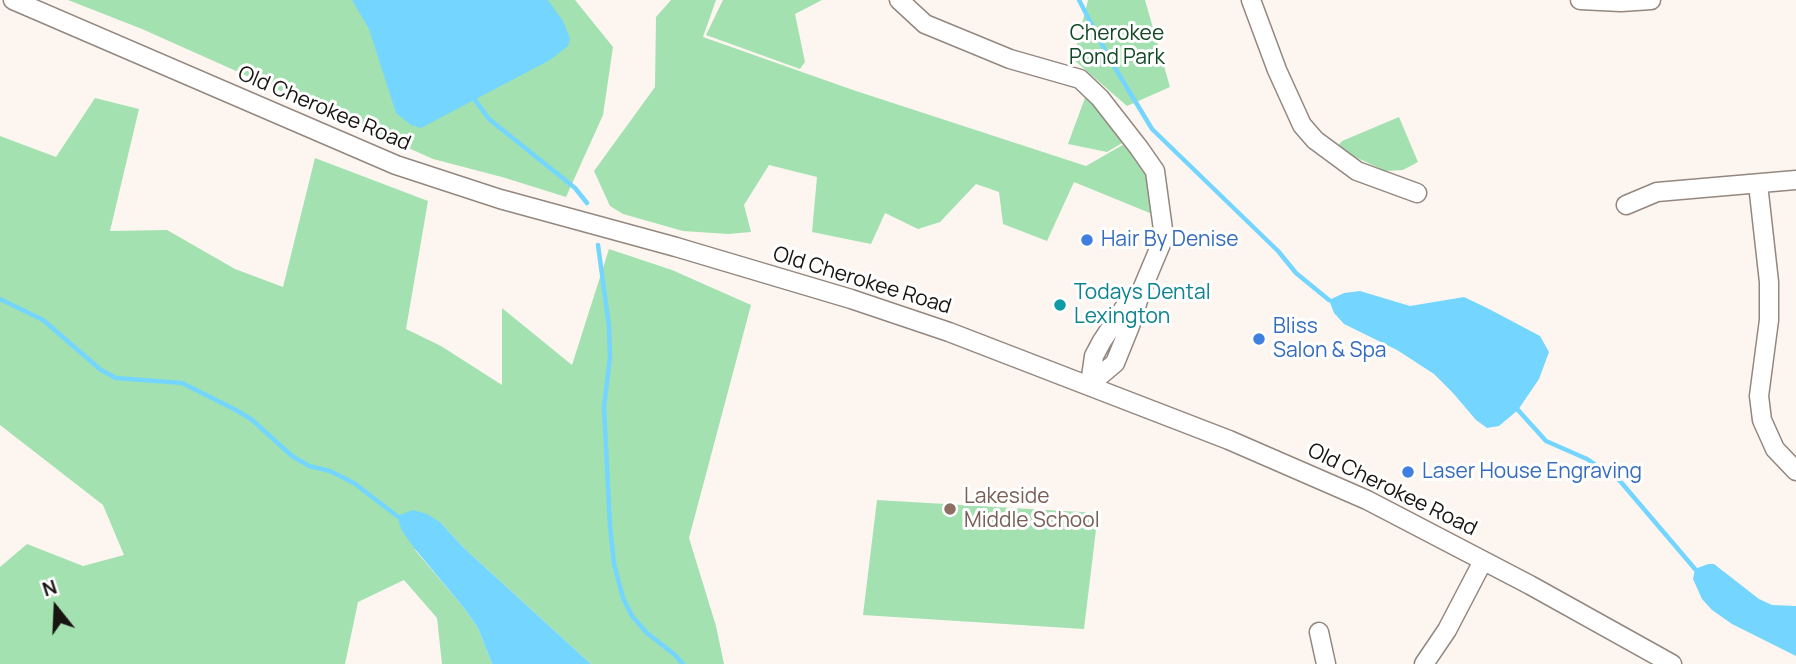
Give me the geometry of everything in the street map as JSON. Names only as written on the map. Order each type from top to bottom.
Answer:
[{"type":"street","name":"Old Cherokee Road","points":[[13,0],[396,165],[500,199],[851,299],[1090,384],[1342,488],[1672,664]]},
{"type":"street","points":[[898,0],[925,24],[1010,59],[1080,79],[1100,98],[1155,171],[1164,237],[1115,363],[1090,384]]},
{"type":"street","points":[[1251,0],[1302,125],[1325,149],[1357,171],[1417,193]]},
{"type":"street","points":[[1580,0],[1651,0]]},
{"type":"street","points":[[1626,205],[1657,192],[1796,180]]},
{"type":"street","points":[[1758,184],[1769,282],[1769,320],[1759,396],[1762,419],[1775,449],[1796,471]]},
{"type":"street","points":[[1430,662],[1483,561]]},
{"type":"street","points":[[1318,632],[1326,664]]},
{"type":"green space","points":[[68,0],[575,0],[613,47],[603,115],[566,197],[433,159],[142,29]]},
{"type":"green space","points":[[671,0],[716,0],[703,37],[853,90],[1086,166],[1133,139],[1139,148],[1162,218],[1074,182],[1047,241],[1003,224],[999,192],[976,184],[940,222],[918,229],[885,213],[871,244],[812,232],[817,177],[769,165],[744,205],[751,232],[728,234],[683,231],[623,214],[610,206],[594,171],[655,87],[656,17]]},
{"type":"green space","points":[[723,0],[822,0],[795,14],[805,62],[800,69],[706,35]]},
{"type":"green space","name":"Cherokee Pond Park","points":[[1088,0],[1145,0],[1170,87],[1127,106],[1073,59]]},
{"type":"green space","points":[[1086,95],[1129,139],[1107,152],[1068,144]]},
{"type":"green space","points":[[95,98],[139,109],[110,231],[167,230],[235,269],[283,287],[315,158],[428,201],[406,329],[441,346],[502,385],[502,308],[572,365],[609,249],[672,270],[751,305],[689,538],[716,626],[724,664],[591,664],[464,548],[441,523],[415,550],[478,628],[492,664],[442,664],[437,618],[404,580],[358,602],[345,664],[0,664],[0,567],[27,544],[83,566],[124,555],[103,505],[0,425],[0,136],[56,157]]},
{"type":"green space","points":[[1399,117],[1418,162],[1403,170],[1385,171],[1336,148],[1342,141]]},
{"type":"green space","points":[[877,500],[1098,513],[1084,629],[863,615]]},
{"type":"water","points":[[352,0],[548,0],[563,21],[570,38],[568,46],[550,60],[421,128],[411,125],[396,113],[369,29]]},
{"type":"water","points":[[1360,291],[1410,306],[1464,297],[1489,309],[1540,336],[1549,352],[1539,379],[1518,410],[1499,426],[1487,428],[1476,420],[1434,374],[1397,350],[1344,324],[1334,313],[1329,300],[1344,293]]},
{"type":"water","points":[[413,510],[427,514],[441,523],[464,548],[591,664],[492,664],[478,628],[402,531],[397,516]]},
{"type":"water","points":[[1714,564],[1759,599],[1772,605],[1796,606],[1796,656],[1732,624],[1712,610],[1702,599],[1693,579],[1695,569]]},
{"type":"waterway","points":[[1079,0],[1109,58],[1152,129],[1278,251],[1296,273],[1329,300]]},
{"type":"waterway","points":[[475,100],[489,119],[575,188],[587,203]]},
{"type":"waterway","points":[[598,245],[609,326],[610,357],[604,407],[614,564],[623,598],[632,616],[683,664]]},
{"type":"waterway","points":[[0,299],[43,320],[101,370],[116,378],[182,383],[234,409],[251,419],[292,456],[309,466],[330,471],[354,483],[397,516]]},
{"type":"waterway","points":[[1518,410],[1546,441],[1587,459],[1620,481],[1695,569]]},
{"type":"place","name":"Hair By Denise","points":[[1087,240]]},
{"type":"place","name":"Todays Dental Lexington","points":[[1060,305]]},
{"type":"place","name":"Bliss Salon & Spa","points":[[1259,339]]},
{"type":"place","name":"Laser House Engraving","points":[[1408,472]]},
{"type":"place","name":"Lakeside Middle School","points":[[950,509]]}]
